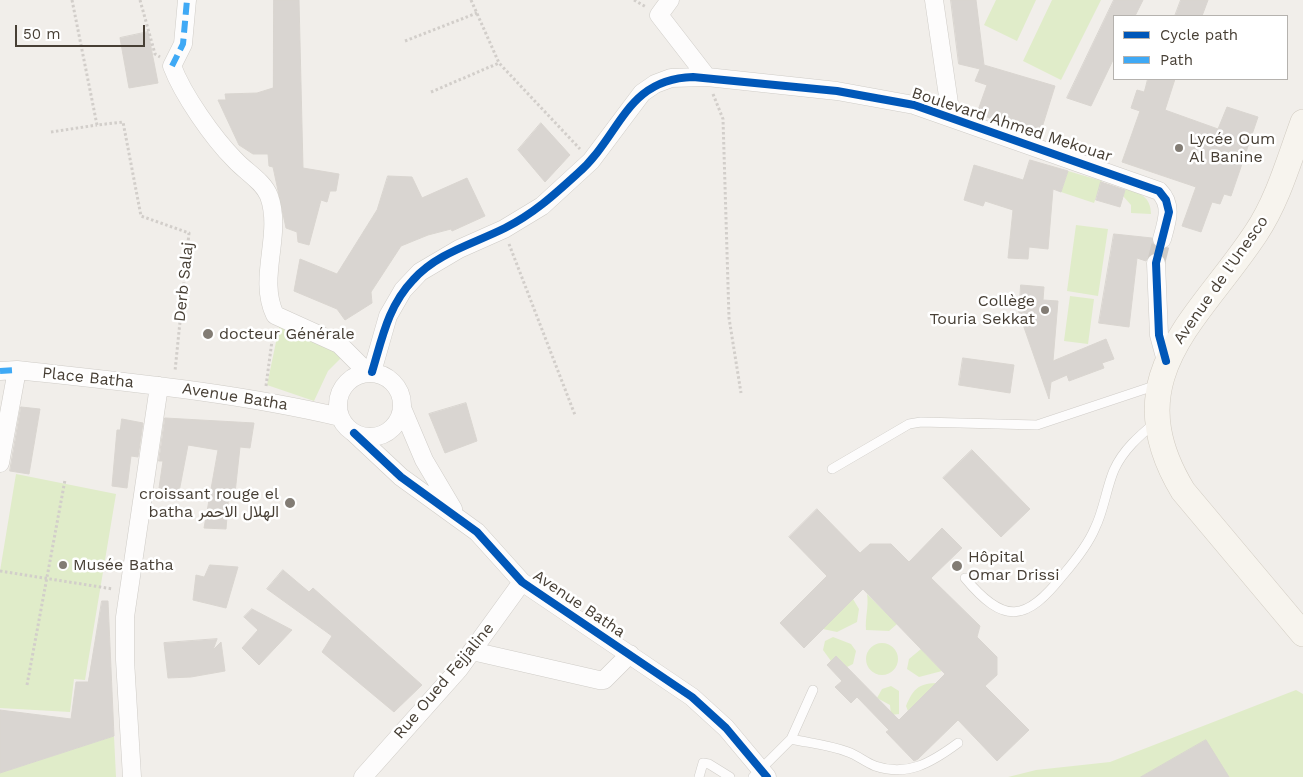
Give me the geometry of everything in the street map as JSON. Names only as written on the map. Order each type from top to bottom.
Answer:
[{"type":"main road","name":"Avenue de l'Unesco","points":[[1303,122],[1280,186],[1263,222],[1180,335],[1163,372],[1158,421],[1162,444],[1170,468],[1183,491],[1303,634]]},
{"type":"street","points":[[187,0],[183,44],[172,66],[179,85],[234,160],[265,187],[269,196],[272,207],[273,229],[267,287],[268,298],[275,315],[339,344],[369,372],[382,375],[395,384],[400,393],[402,408],[395,426],[385,434],[372,437],[354,433],[346,426],[340,417],[338,401],[341,390],[352,378],[369,372]]},
{"type":"street","points":[[670,0],[659,15],[707,77]]},
{"type":"street","points":[[934,0],[950,117]]},
{"type":"street","name":"Boulevard Ahmed Mekouar","points":[[369,372],[388,316],[412,280],[432,263],[504,229],[542,206],[591,160],[635,100],[647,89],[671,78],[707,77],[837,91],[914,105],[1159,191],[1166,200],[1169,212],[1162,239]]},
{"type":"street","points":[[1156,264],[1159,335],[1163,372]]},
{"type":"street","points":[[0,463],[8,371]]},
{"type":"street","name":"Place Batha","points":[[8,371],[166,387]]},
{"type":"street","points":[[132,777],[125,660],[125,617],[128,591],[166,387]]},
{"type":"street","name":"Avenue Batha","points":[[166,387],[264,402],[340,417]]},
{"type":"street","name":"Avenue Batha","points":[[402,408],[424,460],[457,516]]},
{"type":"street","name":"Avenue Batha","points":[[354,433],[401,477],[457,516],[476,532],[522,582],[543,599],[630,654],[703,707],[726,728],[760,775]]},
{"type":"street","name":"Rue Oued Fejjaline","points":[[363,777],[472,651],[522,582]]},
{"type":"street","points":[[472,651],[599,680],[604,680],[630,654]]},
{"type":"lane","points":[[832,469],[909,424],[921,422],[1037,425],[1163,372]]},
{"type":"lane","points":[[965,578],[986,600],[998,608],[1014,612],[1029,609],[1040,602],[1078,556],[1096,528],[1114,470],[1132,443],[1158,421]]},
{"type":"lane","points":[[760,775],[791,739],[813,690]]},
{"type":"lane","points":[[791,739],[847,751],[874,766],[900,773],[928,763],[958,743]]},
{"type":"lane","points":[[699,777],[703,763],[730,777]]},
{"type":"path","points":[[50,132],[97,125],[72,0]]},
{"type":"path","points":[[140,0],[155,54],[172,66]]},
{"type":"path","points":[[471,0],[498,63],[591,160]]},
{"type":"path","points":[[405,41],[476,13]]},
{"type":"path","points":[[431,92],[498,63]]},
{"type":"path","points":[[707,77],[723,119],[729,318],[741,393]]},
{"type":"path","points":[[504,229],[575,415]]},
{"type":"path","points":[[264,402],[275,315]]},
{"type":"path","points":[[27,685],[65,480]]},
{"type":"path","points":[[0,571],[128,591]]},
{"type":"green space","points":[[996,0],[1036,0],[1017,41],[984,25]]},
{"type":"green space","points":[[1052,0],[1101,0],[1061,80],[1023,61]]},
{"type":"green space","points":[[1068,171],[1102,181],[1094,203],[1061,192]]},
{"type":"green space","points":[[1126,188],[1140,194],[1147,200],[1151,214],[1131,213],[1131,205],[1123,196]]},
{"type":"green space","points":[[1076,225],[1108,229],[1098,296],[1067,291]]},
{"type":"green space","points":[[1070,296],[1094,299],[1088,344],[1064,341]]},
{"type":"green space","points":[[281,318],[345,354],[328,371],[314,401],[267,385]]},
{"type":"green space","points":[[16,474],[116,494],[85,680],[74,679],[70,712],[0,708],[0,571]]},
{"type":"green space","points":[[867,594],[897,624],[889,631],[866,630]]},
{"type":"green space","points":[[853,599],[859,609],[857,622],[837,632],[823,629]]},
{"type":"green space","points":[[833,637],[851,644],[856,651],[853,664],[847,667],[836,656],[831,661],[823,650],[825,641]]},
{"type":"green space","points":[[882,643],[894,647],[898,659],[894,671],[882,675],[870,671],[866,659],[870,647]]},
{"type":"green space","points":[[921,649],[942,671],[919,677],[907,669],[909,659]]},
{"type":"green space","points":[[936,683],[908,711],[906,706],[916,689],[920,686]]},
{"type":"green space","points":[[891,686],[899,691],[899,714],[891,715],[890,705],[877,698],[882,689]]},
{"type":"green space","points":[[1296,690],[1303,694],[1303,777],[1008,777],[1036,770],[1110,762]]},
{"type":"green space","points":[[114,736],[116,777],[0,777],[0,773]]},
{"type":"building","points":[[274,0],[299,0],[303,168],[339,174],[336,191],[330,191],[327,202],[321,200],[309,245],[298,242],[297,232],[286,228],[273,167],[269,166],[268,154],[253,154],[239,145],[218,100],[226,100],[225,94],[257,93],[273,88]]},
{"type":"building","points":[[951,0],[976,0],[984,65],[1055,86],[1040,134],[1024,129],[1022,131],[977,113],[987,85],[975,81],[980,69],[959,64]]},
{"type":"building","points":[[1114,0],[1143,0],[1136,15],[1113,15],[1113,60],[1091,106],[1067,98]]},
{"type":"building","points":[[1181,0],[1208,0],[1202,15],[1175,15]]},
{"type":"building","points":[[148,32],[158,83],[129,88],[120,38]]},
{"type":"building","points":[[1148,80],[1175,80],[1165,110],[1218,129],[1227,107],[1258,117],[1231,196],[1224,194],[1220,204],[1212,202],[1201,232],[1182,226],[1196,187],[1122,162],[1140,111],[1131,108],[1137,90],[1144,92]]},
{"type":"building","points":[[541,123],[570,155],[545,182],[518,150]]},
{"type":"building","points":[[1030,160],[1068,171],[1061,192],[1053,189],[1048,249],[1029,247],[1028,259],[1008,258],[1013,210],[985,201],[983,206],[964,200],[974,165],[1023,180]]},
{"type":"building","points":[[388,176],[412,177],[422,198],[467,178],[485,216],[452,231],[451,229],[428,235],[401,246],[371,292],[372,303],[345,320],[337,309],[294,291],[300,259],[337,274],[377,210]]},
{"type":"building","points":[[1101,182],[1125,190],[1120,207],[1096,200]]},
{"type":"building","points":[[1114,234],[1152,238],[1155,247],[1166,249],[1164,256],[1155,252],[1150,254],[1146,261],[1137,258],[1129,327],[1099,323]]},
{"type":"building","points":[[1021,285],[1044,287],[1043,300],[1058,301],[1053,361],[1106,339],[1114,359],[1102,363],[1104,368],[1069,381],[1067,375],[1051,382],[1049,399],[1019,313]]},
{"type":"building","points":[[963,358],[1014,365],[1010,393],[959,385]]},
{"type":"building","points":[[466,403],[477,441],[445,453],[429,414]]},
{"type":"building","points":[[21,407],[40,409],[29,474],[10,471]]},
{"type":"building","points":[[165,418],[254,423],[250,448],[240,447],[235,493],[229,492],[226,529],[204,528],[218,450],[188,445],[179,492],[159,488],[163,461],[159,461]]},
{"type":"building","points":[[122,419],[143,423],[138,457],[131,456],[127,488],[112,486],[117,430],[120,430]]},
{"type":"building","points":[[972,450],[1030,509],[1001,537],[943,478]]},
{"type":"building","points":[[817,509],[860,553],[870,544],[891,544],[909,562],[942,528],[962,548],[931,578],[980,626],[977,637],[997,657],[997,675],[985,686],[1029,730],[997,761],[958,720],[914,761],[886,732],[889,730],[857,697],[851,703],[835,687],[842,681],[827,665],[836,656],[899,720],[945,674],[863,589],[804,648],[780,623],[827,576],[789,537]]},
{"type":"building","points":[[210,565],[238,567],[226,608],[193,600],[196,575],[204,577]]},
{"type":"building","points":[[283,570],[309,592],[313,588],[422,685],[394,712],[322,652],[332,636],[267,589]]},
{"type":"building","points":[[102,601],[108,601],[114,736],[0,773],[0,710],[71,719],[76,682],[88,682]]},
{"type":"building","points":[[252,609],[292,630],[259,665],[242,648],[258,630],[244,617]]},
{"type":"building","points":[[217,639],[213,650],[221,642],[225,671],[191,677],[168,678],[164,643]]},
{"type":"building","points":[[1206,740],[1229,777],[1141,777]]},
{"type":"tunnel","points":[[1156,263],[1162,239]]},
{"type":"marked path","points":[[172,66],[183,44],[187,0]]},
{"type":"marked path","points":[[0,371],[17,370]]},
{"type":"cycle path","points":[[372,372],[387,323],[397,301],[413,280],[444,256],[515,223],[534,210],[592,159],[626,112],[652,88],[670,80],[693,77],[837,91],[914,105],[1159,191],[1166,200],[1169,212],[1156,263],[1159,335],[1166,361]]},
{"type":"cycle path","points":[[354,433],[401,477],[477,532],[522,582],[692,697],[726,728],[767,777]]},
{"type":"place","name":"Lycée Oum Al Banine","points":[[1179,148]]},
{"type":"place","name":"Collège Touria Sekkat","points":[[1045,310]]},
{"type":"place","name":"docteur Générale","points":[[208,334]]},
{"type":"place","name":"croissant rouge el batha الهلال الاحمر","points":[[290,503]]},
{"type":"place","name":"Musée Batha","points":[[63,565]]},
{"type":"place","name":"Hôpital Omar Drissi","points":[[957,566]]}]
